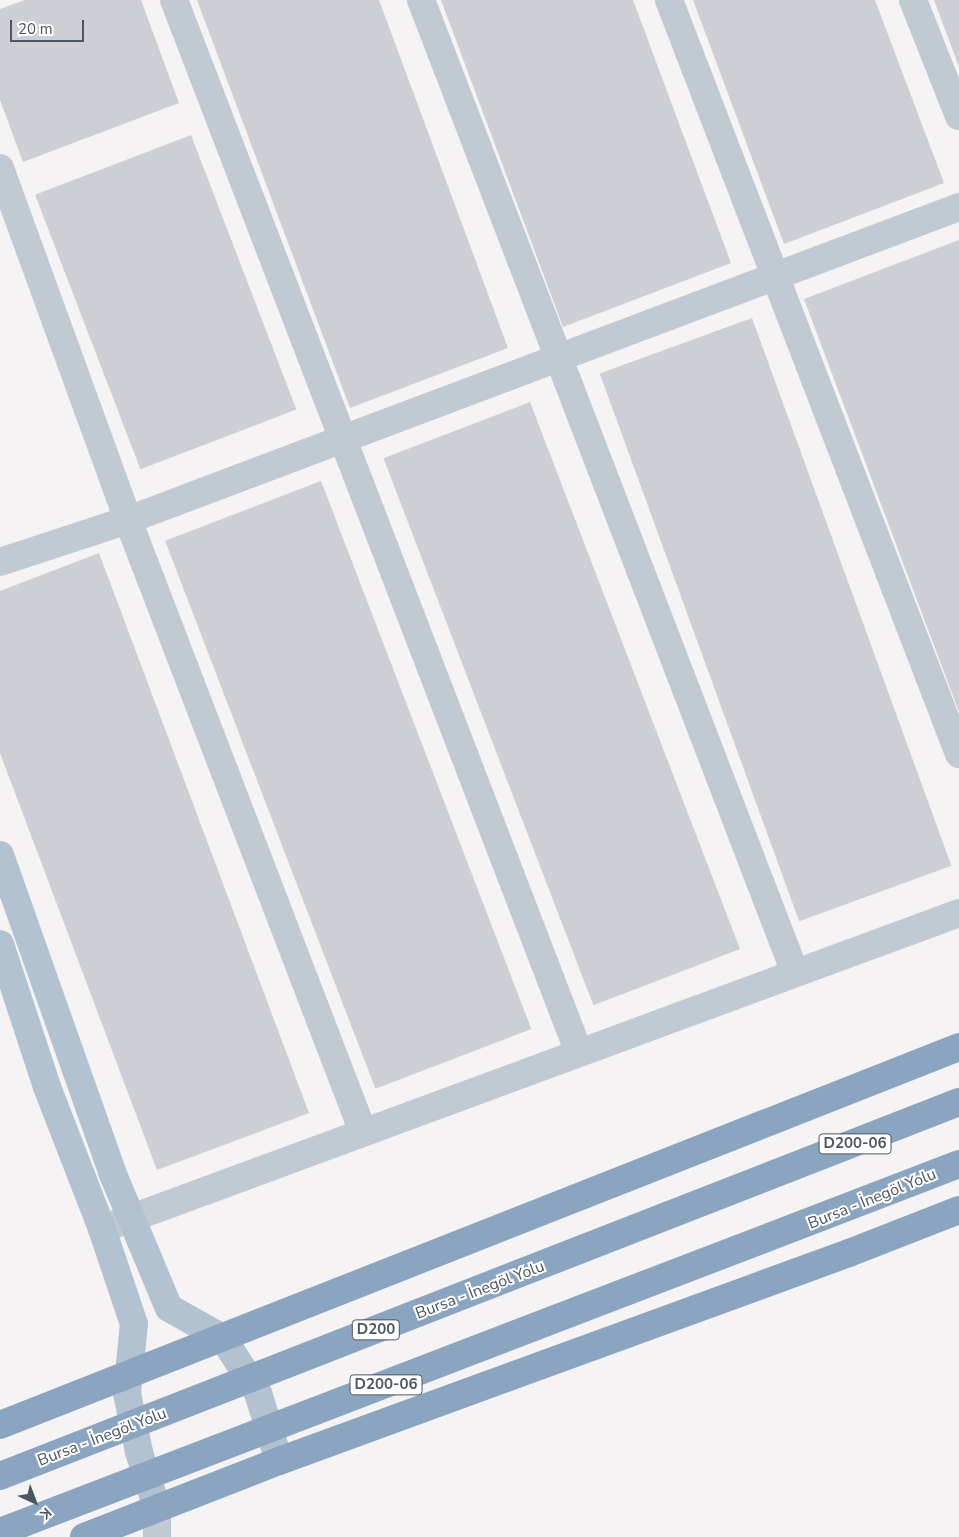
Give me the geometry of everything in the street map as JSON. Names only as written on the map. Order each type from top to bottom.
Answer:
[{"type":"highway","points":[[0,1425],[129,1372],[223,1338],[959,1047]]},
{"type":"highway","name":"Bursa - İnegöl Yolu","points":[[0,1476],[752,1185],[959,1102]]},
{"type":"highway","name":"Bursa - İnegöl Yolu","points":[[0,1532],[772,1238],[959,1164]]},
{"type":"highway","points":[[84,1537],[279,1461],[849,1253],[959,1210]]},
{"type":"main road","points":[[0,855],[112,1172],[170,1308],[223,1338],[258,1393],[279,1461]]},
{"type":"main road","points":[[0,944],[47,1087],[102,1229],[134,1324],[127,1393],[139,1452],[157,1508]]},
{"type":"street","points":[[174,0],[580,1053]]},
{"type":"street","points":[[421,0],[795,973]]},
{"type":"street","points":[[669,0],[959,754]]},
{"type":"street","points":[[913,0],[959,116]]},
{"type":"street","points":[[0,168],[128,520],[364,1132]]},
{"type":"street","points":[[0,562],[128,520],[344,440],[776,278],[959,206]]},
{"type":"street","points":[[102,1229],[959,913]]},
{"type":"street","points":[[157,1508],[157,1537]]},
{"type":"building","points":[[25,0],[141,0],[179,103],[23,162],[0,100],[0,9]]},
{"type":"building","points":[[197,0],[379,0],[508,348],[350,408]]},
{"type":"building","points":[[441,0],[633,0],[731,263],[563,327]]},
{"type":"building","points":[[693,0],[875,0],[944,183],[784,244]]},
{"type":"building","points":[[934,0],[959,0],[959,67]]},
{"type":"building","points":[[191,135],[296,409],[140,469],[35,195]]},
{"type":"building","points":[[959,240],[959,712],[804,299]]},
{"type":"building","points":[[752,318],[951,866],[799,921],[600,373]]},
{"type":"building","points":[[530,402],[740,949],[593,1005],[383,458]]},
{"type":"building","points":[[321,481],[531,1029],[375,1089],[165,541]]},
{"type":"building","points":[[99,553],[309,1113],[157,1170],[0,753],[0,591]]}]
